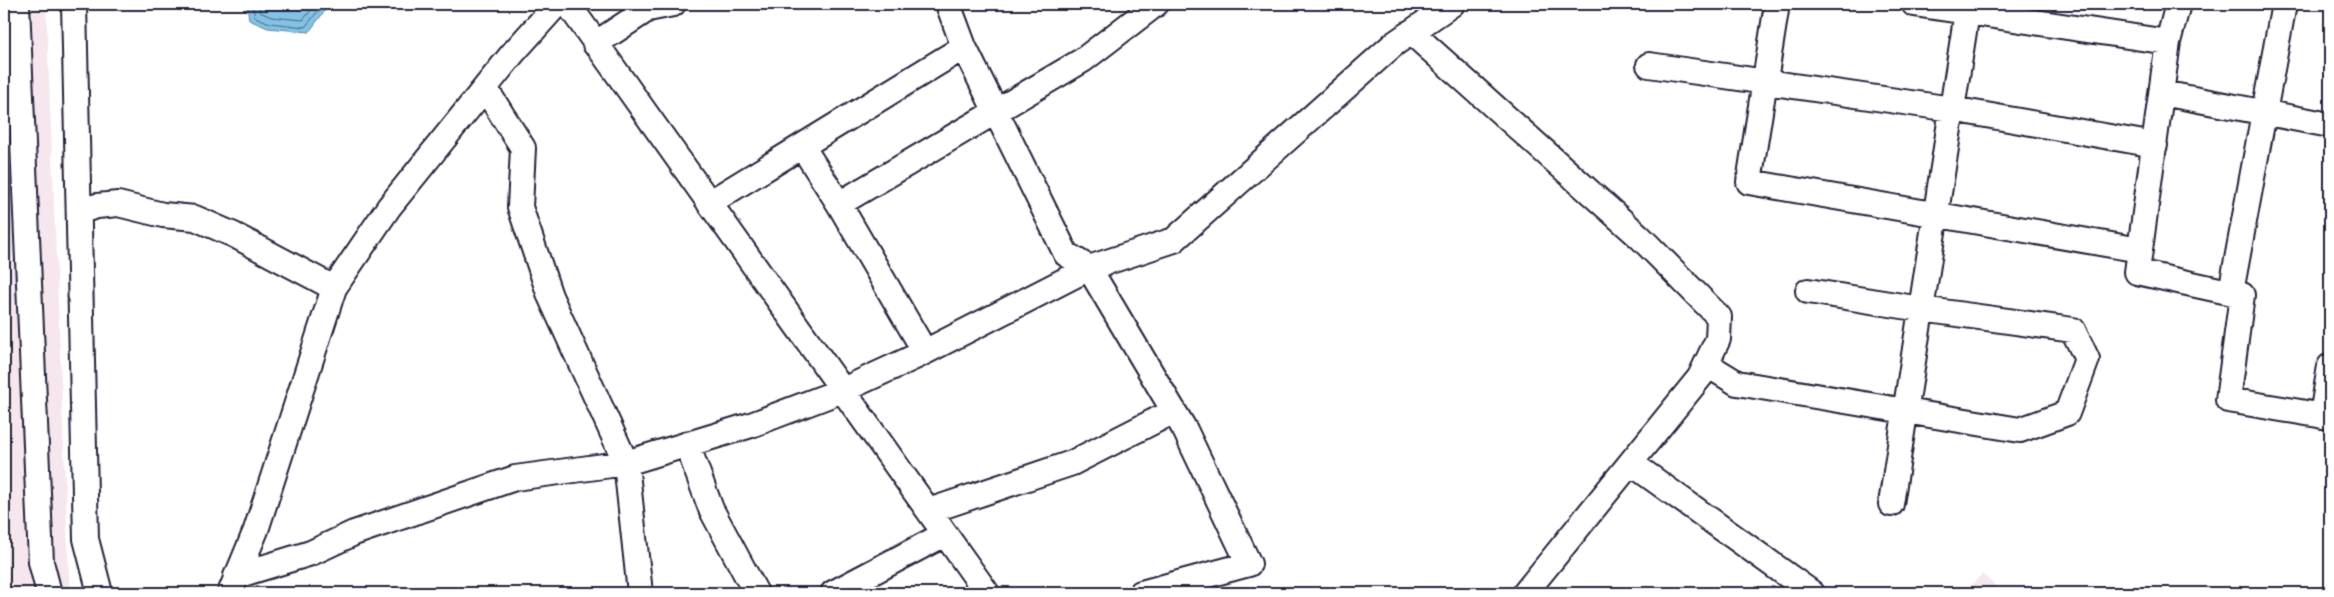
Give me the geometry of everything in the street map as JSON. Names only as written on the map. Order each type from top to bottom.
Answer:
[{"type":"street","points":[[17,4],[41,562],[48,593]]},
{"type":"street","points":[[74,4],[86,539],[100,593]]},
{"type":"street","points":[[233,585],[256,530],[334,288],[389,207],[485,88],[557,4]]},
{"type":"street","points":[[568,4],[987,593]]},
{"type":"street","points":[[595,44],[648,9],[673,4]]},
{"type":"street","points":[[948,4],[964,47],[1066,254],[1089,268],[1174,412],[1250,564],[1141,593]]},
{"type":"street","points":[[839,204],[1083,60],[1156,4]]},
{"type":"street","points":[[233,585],[354,533],[515,478],[626,463],[751,425],[843,390],[925,352],[1089,268],[1174,240],[1394,44],[1452,4]]},
{"type":"street","points":[[1777,4],[1749,182],[2140,250]]},
{"type":"street","points":[[1914,4],[2168,42]]},
{"type":"street","points":[[2178,4],[2168,42],[2137,272],[2242,295],[2228,400],[2326,417],[2330,366]]},
{"type":"street","points":[[2231,292],[2284,4]]},
{"type":"street","points":[[1891,504],[1967,12]]},
{"type":"street","points":[[1412,32],[1640,237],[1719,317],[1718,339],[1700,377],[1525,593]]},
{"type":"street","points":[[709,203],[964,47]]},
{"type":"street","points":[[1649,65],[1952,109],[2154,144]]},
{"type":"street","points":[[485,88],[523,148],[520,208],[550,296],[626,463],[640,593]]},
{"type":"street","points":[[2162,93],[2330,126]]},
{"type":"street","points":[[802,146],[839,204],[925,352]]},
{"type":"street","points":[[80,211],[97,206],[118,204],[163,215],[195,218],[234,235],[334,288]]},
{"type":"street","points":[[1048,289],[1066,254]]},
{"type":"street","points":[[1706,364],[1737,383],[1906,409],[2020,430],[2067,413],[2087,359],[2073,330],[1808,291]]},
{"type":"street","points":[[928,511],[1072,463],[1174,412]]},
{"type":"street","points":[[687,444],[711,509],[756,593]]},
{"type":"street","points":[[1630,463],[1812,593]]},
{"type":"street","points":[[833,593],[945,534]]},
{"type":"shaded area","points":[[4,4],[46,4],[69,579],[72,593],[4,593]]},
{"type":"shaded area","points":[[1982,574],[2003,593],[1964,593]]},
{"type":"water","points":[[247,4],[330,4],[309,32],[268,28],[249,20]]}]
